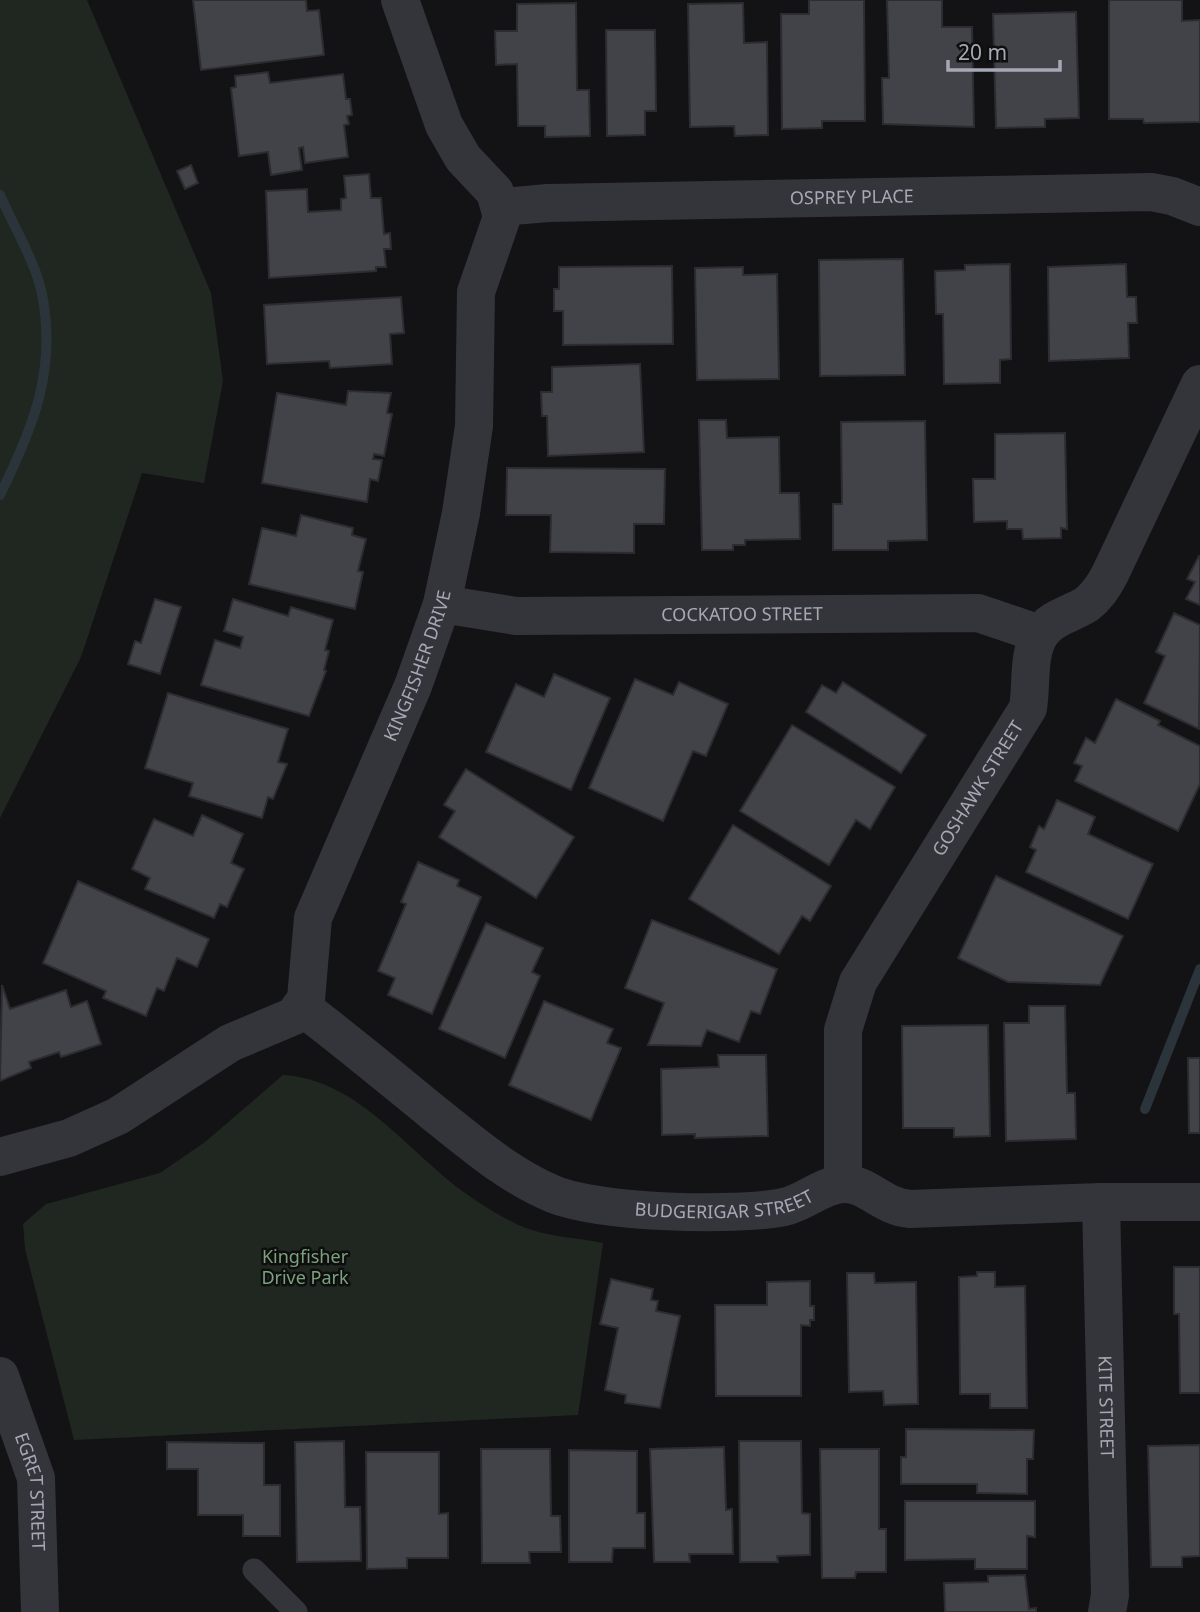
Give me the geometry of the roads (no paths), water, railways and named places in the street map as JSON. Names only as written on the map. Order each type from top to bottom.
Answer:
[{"type":"street","points":[[400,0],[454,144],[495,192],[502,207]]},
{"type":"street","name":"OSPREY PLACE","points":[[502,207],[562,203],[1151,192],[1172,196],[1200,207]]},
{"type":"street","name":"KINGFISHER DRIVE","points":[[303,1008],[308,989],[313,918],[332,866],[413,686],[442,604],[461,513],[474,426],[477,292],[500,229],[502,207]]},
{"type":"street","points":[[1040,634],[1054,620],[1086,605],[1100,591],[1200,384]]},
{"type":"street","name":"COCKATOO STREET","points":[[442,604],[516,616],[978,613],[1040,634]]},
{"type":"street","name":"GOSHAWK STREET","points":[[843,1184],[843,1030],[854,994],[868,963],[1028,708],[1040,634]]},
{"type":"street","points":[[0,1157],[69,1138],[118,1116],[230,1043],[281,1023],[303,1008]]},
{"type":"street","name":"BUDGERIGAR STREET","points":[[303,1008],[501,1167],[554,1194],[602,1207],[763,1210],[806,1200],[833,1186],[843,1184]]},
{"type":"street","points":[[843,1184],[858,1186],[895,1208],[910,1209],[1101,1202],[1200,1202]]},
{"type":"street","name":"KITE STREET","points":[[1101,1202],[1110,1595],[1107,1612]]},
{"type":"street","name":"EGRET STREET","points":[[0,1376],[36,1478],[40,1612]]},
{"type":"lane","points":[[254,1570],[296,1612]]},
{"type":"waterway","points":[[0,195],[30,257],[42,294],[46,322],[44,373],[39,398],[23,446],[0,495]]},
{"type":"waterway","points":[[1145,1109],[1200,969]]},
{"type":"park label","name":"Kingfisher Drive Park","points":[[305,1267]]}]
